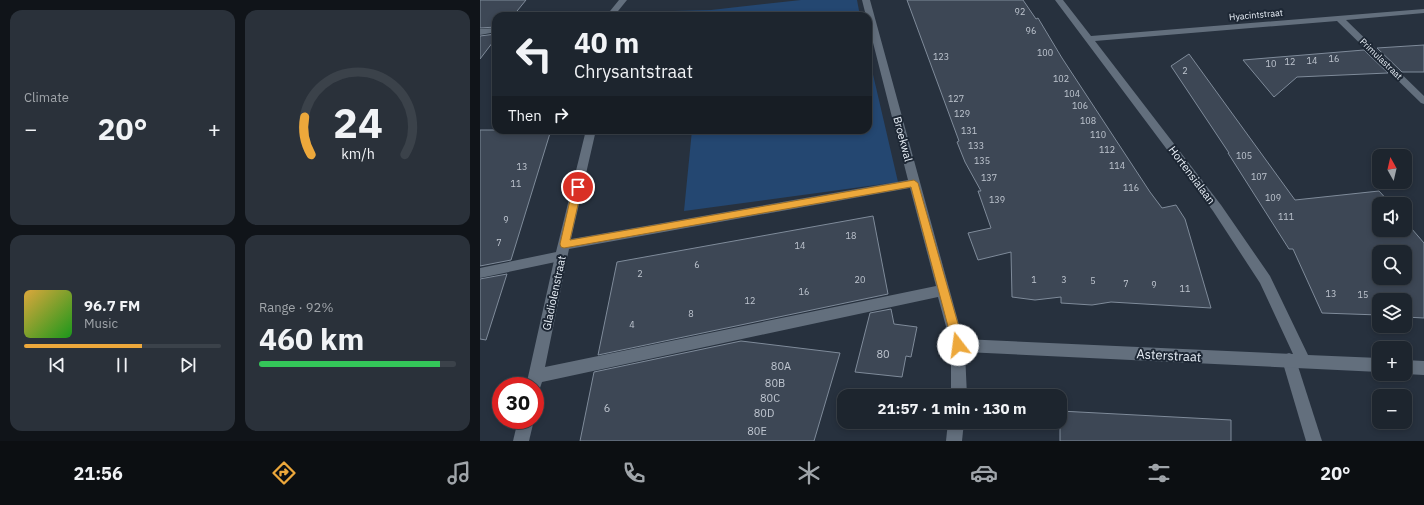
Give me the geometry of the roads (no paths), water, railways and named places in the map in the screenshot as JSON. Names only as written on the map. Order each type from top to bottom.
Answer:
[{"type":"street","points":[[613,12],[623,0]]},
{"type":"street","name":"Broekwal","points":[[866,0],[869,12]]},
{"type":"street","name":"Hortensialaan","points":[[1060,0],[1217,208],[1265,280],[1296,361],[1314,441]]},
{"type":"street","name":"Hyacintstraat","points":[[1089,39],[1424,10]]},
{"type":"street","name":"Primulastraat","points":[[1339,18],[1424,101]]},
{"type":"street","name":"Broekwal","points":[[872,23],[958,345],[959,389]]},
{"type":"street","points":[[480,32],[492,30]]},
{"type":"street","name":"Gladiolenstraat","points":[[536,377],[590,134]]},
{"type":"street","points":[[480,273],[563,250],[914,183]]},
{"type":"street","points":[[544,379],[944,290]]},
{"type":"street","name":"Asterstraat","points":[[958,345],[1372,365]]},
{"type":"street","points":[[1412,367],[1424,368]]},
{"type":"street","points":[[521,441],[524,429]]},
{"type":"street","points":[[954,441],[955,429]]}]
